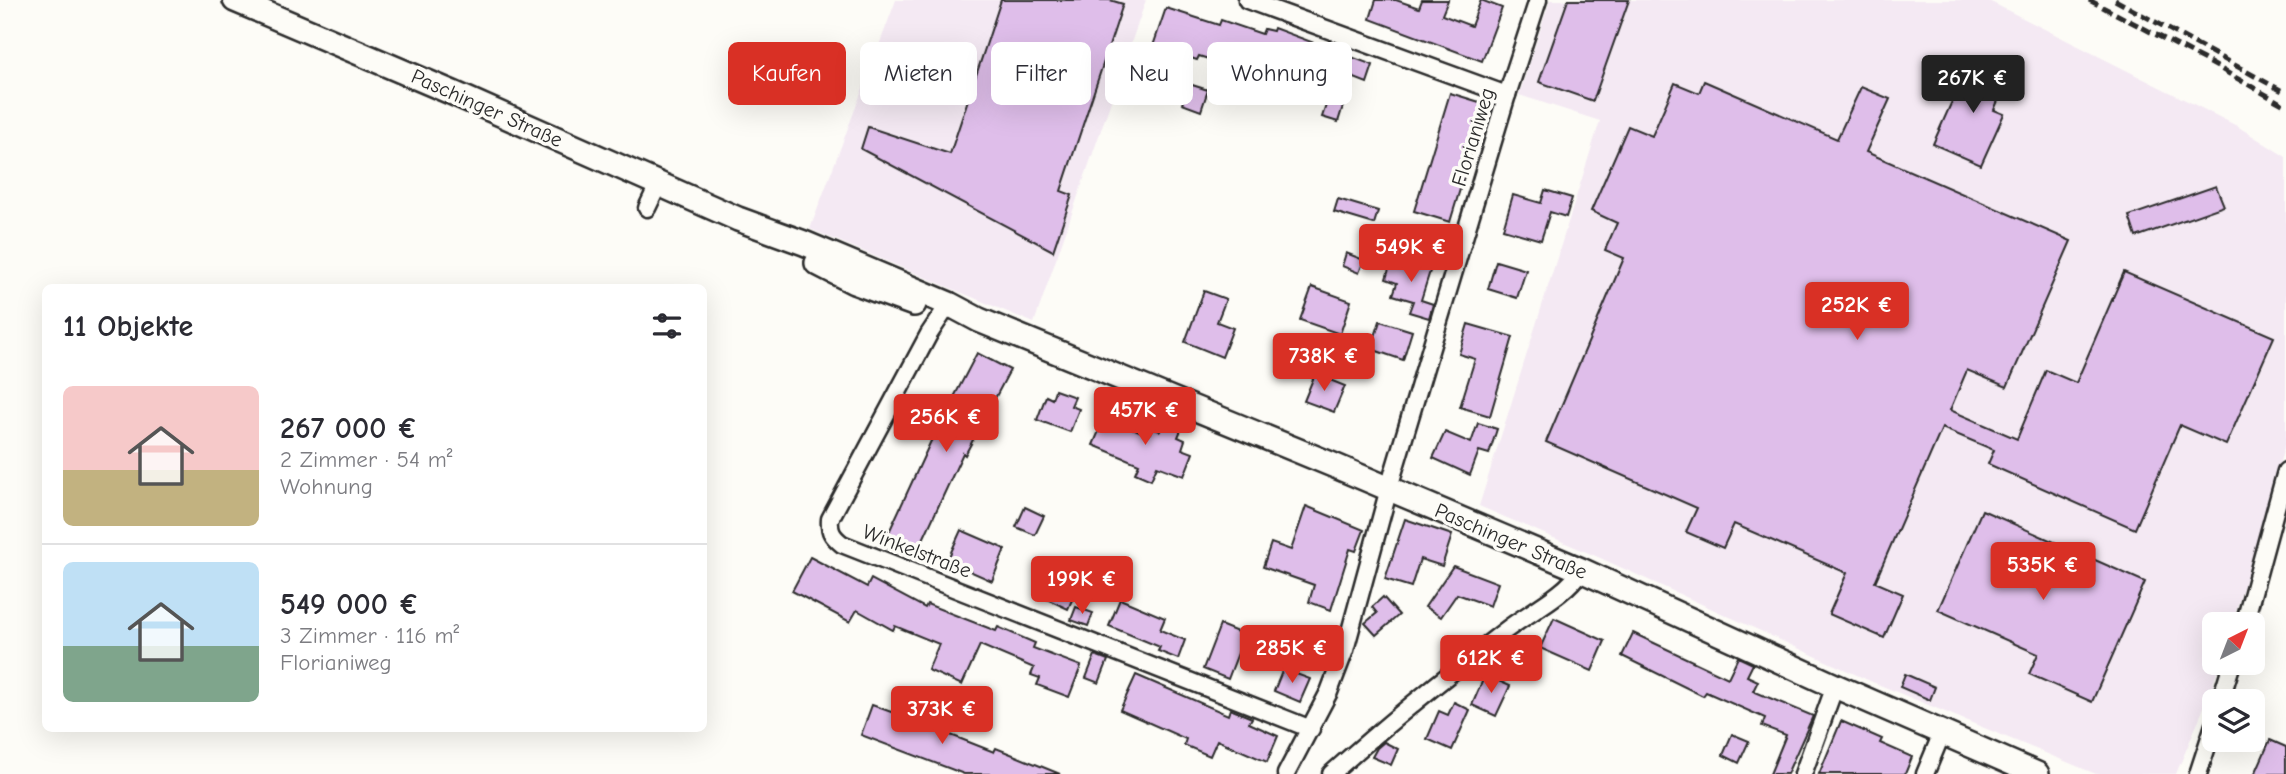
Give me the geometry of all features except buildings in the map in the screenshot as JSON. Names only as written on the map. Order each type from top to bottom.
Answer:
[{"type":"street","name":"Paschinger Straße","points":[[235,0],[738,219],[779,244],[854,282],[979,320],[1389,489],[1581,570],[1835,687],[2037,774]]},
{"type":"street","points":[[1247,0],[1507,95]]},
{"type":"street","name":"Florianiweg","points":[[1389,489],[1538,0]]},
{"type":"street","points":[[647,208],[658,185]]},
{"type":"street","name":"Winkelstraße","points":[[946,309],[929,334],[831,519],[833,537],[842,544],[1311,729]]},
{"type":"street","points":[[2248,612],[2286,471]]},
{"type":"street","points":[[1286,774],[1329,692],[1345,650],[1389,489]]},
{"type":"street","points":[[1331,774],[1453,670],[1573,583],[1581,570]]},
{"type":"street","points":[[1803,774],[1835,687]]},
{"type":"street","points":[[1925,774],[1941,733]]},
{"type":"street","points":[[2197,774],[2204,752]]},
{"type":"shaded area","points":[[896,0],[1146,0],[1131,42],[1105,42],[1105,105],[1110,105],[1034,323],[810,229],[860,96],[860,105],[977,105],[977,42],[880,42]]},
{"type":"shaded area","points":[[1550,0],[1987,0],[2237,126],[2286,157],[2286,441],[2236,612],[2202,612],[2202,676],[2216,676],[2211,689],[2202,689],[2202,712],[2176,774],[2096,774],[1870,681],[1479,506],[1600,121],[1519,95]]},
{"type":"railway","points":[[2089,0],[2286,106]]},
{"type":"railway","points":[[2115,0],[2286,93]]}]
